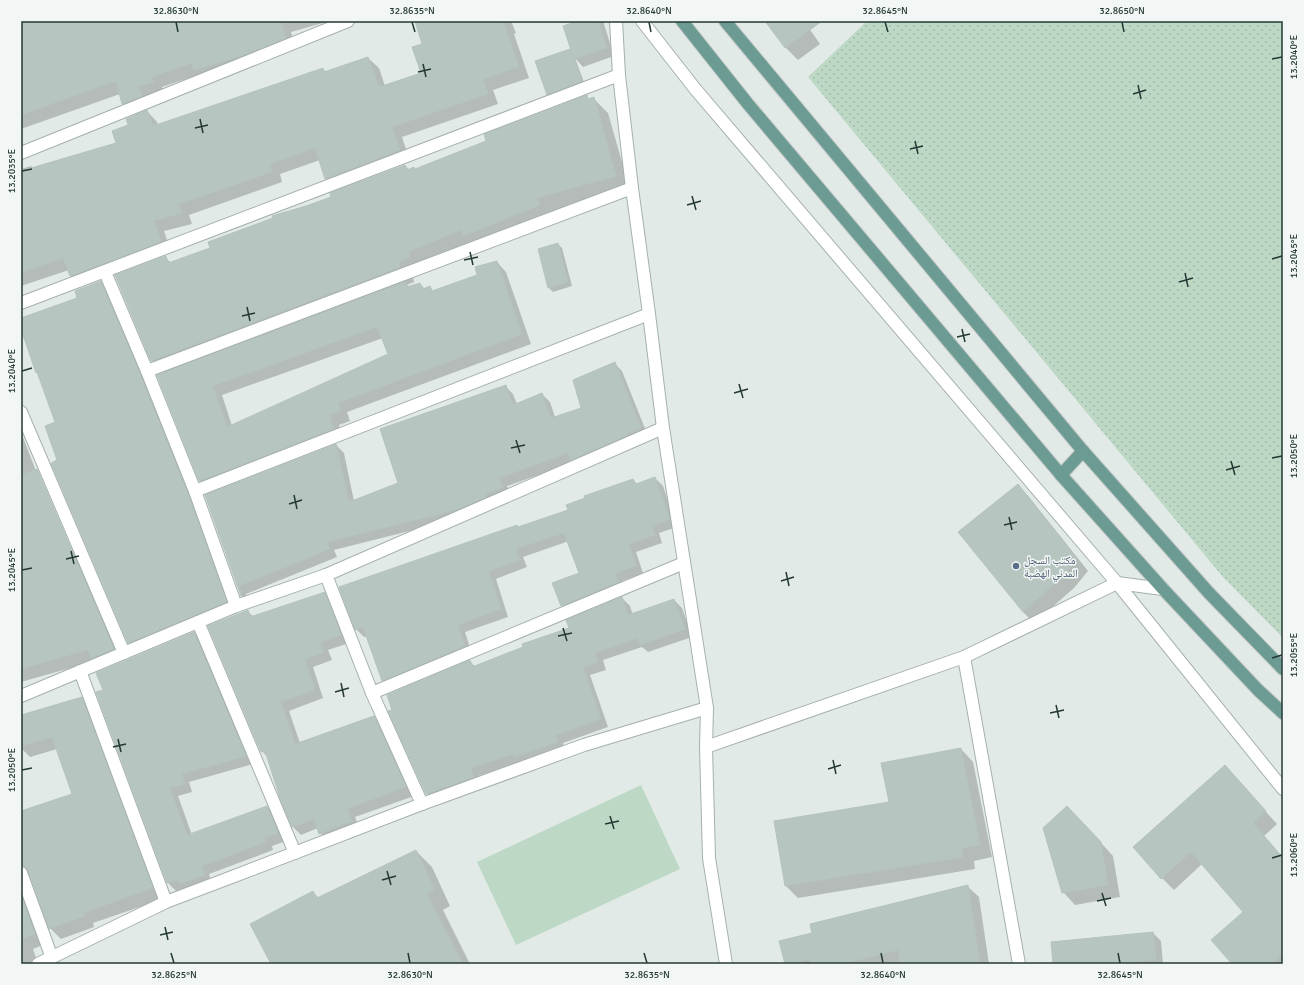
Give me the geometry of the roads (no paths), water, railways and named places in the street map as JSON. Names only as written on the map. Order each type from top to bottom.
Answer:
[{"type":"main road","points":[[682,21],[753,110],[1061,475],[1163,589],[1258,690],[1283,713]]},
{"type":"main road","points":[[725,21],[1083,452],[1209,593],[1283,669]]},
{"type":"main road","points":[[1061,475],[1083,452]]},
{"type":"street","points":[[21,153],[348,21]]},
{"type":"street","points":[[616,21],[619,75],[632,188],[663,428],[707,708],[706,747],[709,858],[726,964]]},
{"type":"street","points":[[642,21],[696,90],[1117,583],[1283,789]]},
{"type":"street","points":[[21,303],[619,75]]},
{"type":"street","points":[[147,371],[632,188]]},
{"type":"street","points":[[105,272],[147,371],[195,491],[236,606]]},
{"type":"street","points":[[195,491],[649,314]]},
{"type":"street","points":[[21,412],[124,653]]},
{"type":"street","points":[[21,696],[236,606],[326,576],[663,428]]},
{"type":"street","points":[[372,693],[684,563]]},
{"type":"street","points":[[326,576],[372,693],[422,804]]},
{"type":"street","points":[[706,747],[964,657],[1117,583],[1163,589]]},
{"type":"street","points":[[198,622],[294,853]]},
{"type":"street","points":[[964,657],[1018,964]]},
{"type":"street","points":[[80,671],[166,902]]},
{"type":"street","points":[[38,964],[166,902],[422,804],[584,745],[707,708]]},
{"type":"street","points":[[21,873],[52,958]]},
{"type":"place","name":"مكتب السجل المدني الهضبة","points":[[1016,566]]}]
